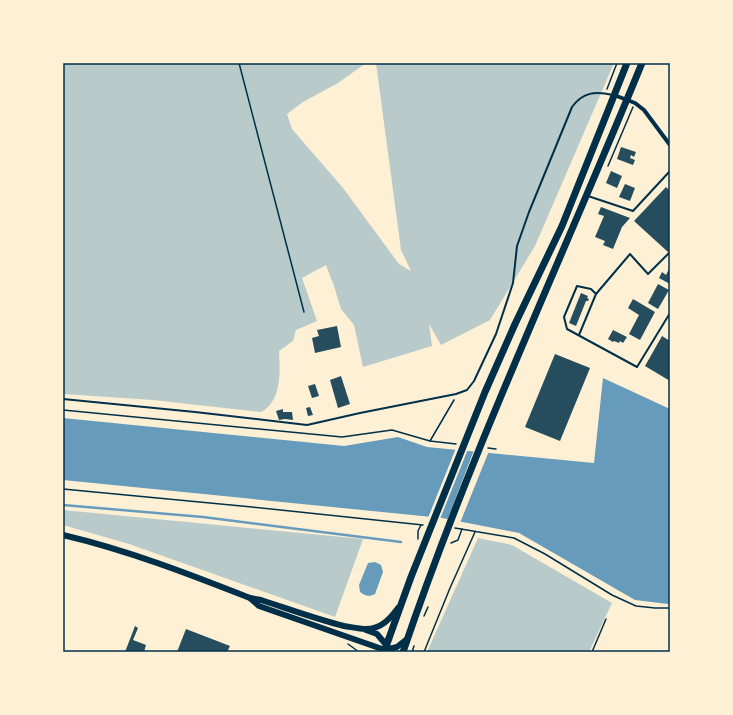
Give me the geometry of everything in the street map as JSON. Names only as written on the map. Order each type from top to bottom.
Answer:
[{"type":"main road","points":[[387,650],[400,606],[462,443],[515,324],[562,226],[628,63]]},
{"type":"main road","points":[[403,652],[447,532],[485,445],[570,232],[642,63]]},
{"type":"main road","points":[[63,535],[83,539],[154,562],[250,598],[261,600],[333,623],[366,630],[377,634],[387,650]]},
{"type":"main road","points":[[250,598],[259,606],[387,650],[397,647],[407,639]]},
{"type":"main road","points":[[366,630],[384,624],[400,606]]},
{"type":"street","points":[[614,95],[627,100],[644,110],[670,145]]},
{"type":"lane","points":[[63,399],[307,425],[456,394],[467,390],[474,381],[496,334],[513,283],[518,246],[529,212],[572,107],[578,99],[586,95],[605,93],[614,95]]},
{"type":"lane","points":[[587,195],[632,211],[670,171]]},
{"type":"lane","points":[[579,335],[596,294],[630,254],[648,274],[670,252]]},
{"type":"lane","points":[[596,294],[591,289],[577,286],[564,317],[567,328],[637,367],[670,313]]},
{"type":"path","points":[[239,63],[304,312]]},
{"type":"path","points":[[605,93],[617,63]]},
{"type":"path","points":[[430,441],[456,394]]},
{"type":"path","points":[[63,410],[342,437],[392,430],[430,441],[462,443]]},
{"type":"path","points":[[485,445],[496,448]]},
{"type":"path","points":[[63,489],[421,525],[418,531],[418,539]]},
{"type":"path","points":[[451,543],[458,540],[462,529],[514,538],[545,554],[612,595],[636,606],[670,608]]},
{"type":"path","points":[[424,652],[475,532]]},
{"type":"path","points":[[424,617],[428,606]]},
{"type":"path","points":[[592,652],[606,619]]},
{"type":"path","points":[[412,652],[415,642]]},
{"type":"shaded area","points":[[63,63],[366,63],[338,83],[303,102],[287,114],[292,129],[343,188],[399,264],[411,271],[401,250],[376,63],[614,63],[535,246],[490,320],[441,345],[429,324],[432,346],[363,367],[354,325],[341,309],[326,265],[302,278],[317,321],[296,330],[293,341],[279,351],[280,367],[276,393],[273,401],[261,412],[153,400],[63,394]]},
{"type":"shaded area","points":[[63,510],[363,539],[335,617],[129,544],[63,525]]},
{"type":"shaded area","points":[[478,538],[512,545],[612,603],[589,652],[427,652]]},
{"type":"water","points":[[603,378],[670,409],[670,602],[668,604],[635,600],[519,533],[442,518],[63,480],[63,418],[344,446],[398,437],[427,447],[594,463]]},
{"type":"water","points":[[375,562],[381,565],[383,572],[375,594],[369,596],[360,592],[359,585],[368,563]]},
{"type":"pier","points":[[456,448],[468,449],[440,519],[428,518]]},
{"type":"pier","points":[[474,450],[489,451],[460,523],[447,521]]},
{"type":"building","points":[[621,147],[636,152],[634,157],[631,155],[630,158],[635,160],[633,165],[617,159]]},
{"type":"building","points":[[611,171],[622,176],[617,188],[606,183]]},
{"type":"building","points":[[625,184],[635,188],[630,201],[619,197]]},
{"type":"building","points":[[666,187],[670,191],[670,250],[668,252],[634,221]]},
{"type":"building","points":[[601,207],[630,218],[622,227],[613,249],[603,245],[605,241],[595,237],[604,216],[598,214]]},
{"type":"building","points":[[670,267],[670,284],[659,278],[662,272],[666,275]]},
{"type":"building","points":[[658,284],[669,290],[658,309],[648,303]]},
{"type":"building","points":[[581,293],[588,296],[587,298],[589,299],[586,301],[576,326],[569,323]]},
{"type":"building","points":[[633,299],[655,312],[640,340],[629,334],[639,315],[628,308]]},
{"type":"building","points":[[337,326],[341,347],[315,353],[312,338],[319,336],[317,330]]},
{"type":"building","points":[[613,330],[627,337],[623,343],[620,341],[619,343],[613,342],[608,339]]},
{"type":"building","points":[[662,336],[670,341],[670,381],[645,366]]},
{"type":"building","points":[[555,354],[590,368],[560,441],[525,427]]},
{"type":"building","points":[[341,376],[350,404],[338,408],[330,380]]},
{"type":"building","points":[[315,384],[319,396],[312,398],[308,386]]},
{"type":"building","points":[[310,407],[313,415],[308,416],[306,408]]},
{"type":"building","points":[[283,409],[283,412],[292,412],[293,420],[279,420],[276,411]]},
{"type":"building","points":[[135,626],[138,628],[133,640],[146,645],[144,652],[125,652]]},
{"type":"building","points":[[186,629],[230,646],[227,652],[177,652]]},
{"type":"waterway","points":[[63,505],[203,517],[401,542]]}]
